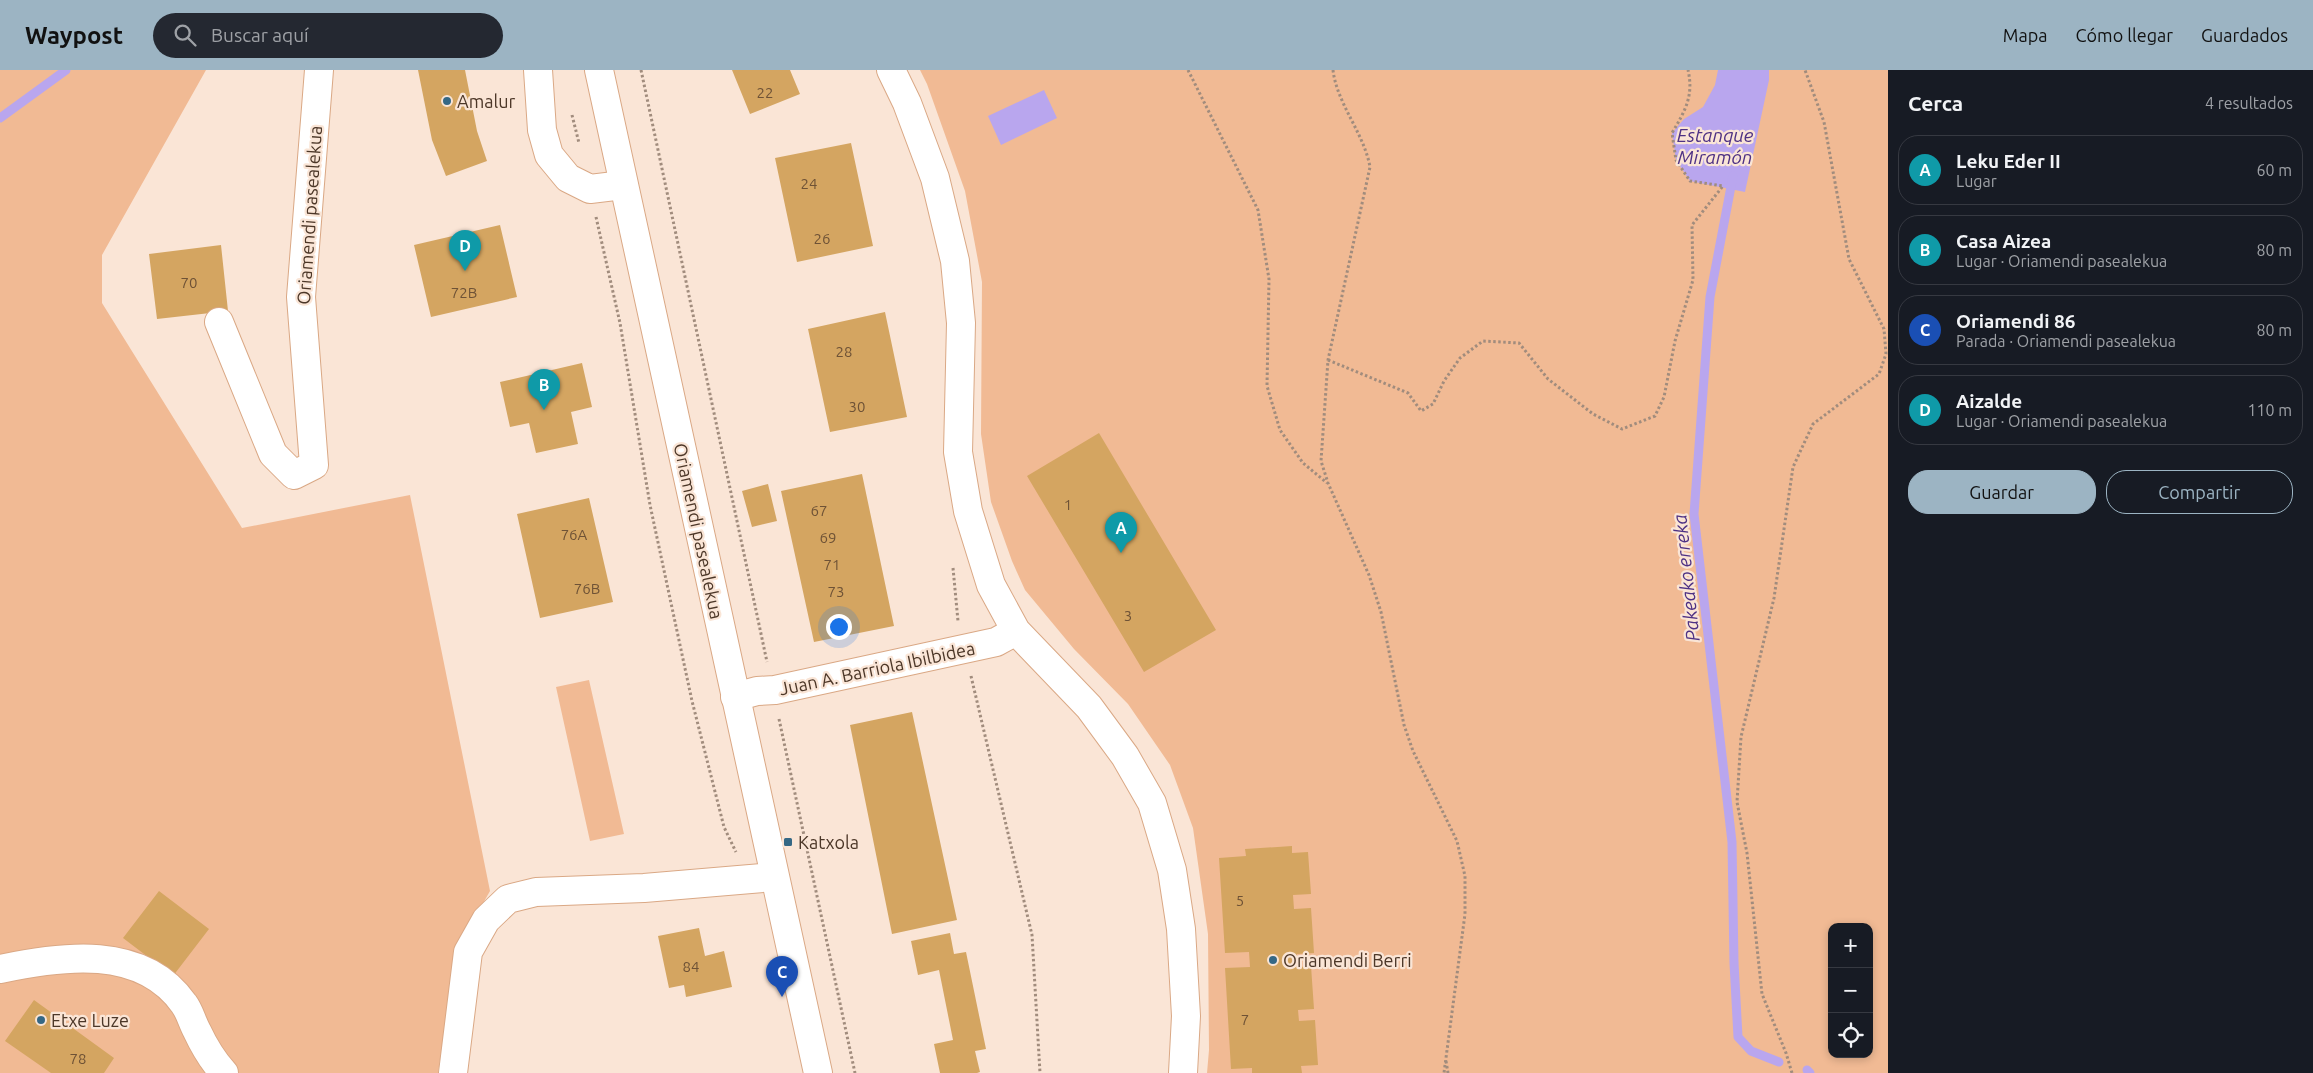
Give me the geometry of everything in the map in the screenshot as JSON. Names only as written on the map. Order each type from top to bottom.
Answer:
[{"type":"street","name":"Oriamendi pasealekua","points":[[219,322],[273,454],[294,475],[314,465],[301,297],[319,70]]},
{"type":"street","points":[[538,70],[542,130],[549,155],[568,178],[590,189],[623,185]]},
{"type":"street","name":"Oriamendi pasealekua","points":[[599,70],[735,697],[761,878],[818,1073]]},
{"type":"street","points":[[891,70],[907,103],[935,178],[955,261],[961,323],[958,452],[968,511],[991,585],[1016,631],[1089,707],[1125,756],[1152,803],[1172,870],[1181,929],[1186,1016],[1183,1073]]},
{"type":"street","name":"Juan A. Barriola Ibilbidea","points":[[735,697],[996,642],[1016,631]]},
{"type":"street","points":[[454,1073],[468,952],[486,920],[508,899],[536,892],[644,888],[761,878]]},
{"type":"street","points":[[0,969],[73,958],[101,958],[126,964],[152,975],[181,1000],[214,1062],[224,1073]]},
{"type":"path","points":[[641,70],[775,690],[777,708],[855,1073]]},
{"type":"path","points":[[1188,70],[1258,210],[1269,279],[1267,386],[1280,430],[1303,463],[1328,483]]},
{"type":"path","points":[[1333,70],[1345,105],[1367,150],[1370,167],[1328,360],[1320,438],[1320,461],[1369,575],[1381,612],[1404,725],[1413,751],[1456,841],[1465,876],[1465,914],[1444,1073]]},
{"type":"path","points":[[1328,360],[1408,393],[1420,410],[1433,404],[1444,381],[1460,358],[1483,341],[1519,343],[1548,379],[1593,414],[1622,429],[1655,416],[1664,397],[1675,341],[1692,280],[1692,225],[1723,186],[1690,181],[1676,160],[1672,133],[1688,107],[1691,81],[1688,70]]},
{"type":"path","points":[[1792,1073],[1762,994],[1747,853],[1737,802],[1741,737],[1774,598],[1793,467],[1813,424],[1879,374],[1886,354],[1884,328],[1849,259],[1824,122],[1805,70]]},
{"type":"path","points":[[571,107],[620,324],[650,505],[692,701],[724,827],[761,878]]},
{"type":"path","points":[[953,566],[959,624],[1032,935],[1040,1073]]},
{"type":"path","points":[[1446,1057],[1448,1073]]},
{"type":"shaded area","points":[[0,70],[206,70],[102,255],[102,303],[242,528],[410,495],[490,891],[456,951],[438,1073],[0,1073]]},
{"type":"shaded area","points":[[920,70],[1888,70],[1888,1073],[1207,1073],[1209,1050],[1208,934],[1193,828],[1170,765],[1128,704],[1074,649],[1025,590],[1012,561],[991,502],[981,434],[982,282],[965,191],[927,84]]},
{"type":"shaded area","points":[[589,680],[624,834],[590,841],[556,687]]},
{"type":"water","name":"Estanque Miramón","points":[[1718,70],[1769,70],[1769,80],[1745,192],[1690,181],[1676,160],[1672,133],[1684,119],[1703,107],[1715,85]]},
{"type":"water","points":[[1044,90],[1057,118],[1001,145],[988,116]]},
{"type":"building","name":"Amalur","points":[[418,70],[465,70],[477,131],[487,161],[446,176],[432,140]]},
{"type":"building","points":[[732,70],[790,70],[800,94],[750,114]]},
{"type":"building","points":[[851,143],[873,246],[797,262],[775,158]]},
{"type":"building","points":[[500,225],[517,297],[431,317],[414,245]]},
{"type":"building","points":[[221,245],[228,311],[157,319],[149,254]]},
{"type":"building","points":[[885,312],[907,417],[830,432],[808,329]]},
{"type":"building","points":[[582,363],[592,407],[571,412],[578,444],[536,453],[529,423],[510,427],[500,382]]},
{"type":"building","points":[[1099,433],[1216,630],[1144,672],[1027,476]]},
{"type":"building","points":[[862,474],[894,626],[814,642],[781,491]]},
{"type":"building","points":[[768,484],[777,521],[752,527],[742,491]]},
{"type":"building","points":[[589,498],[613,602],[540,618],[517,514]]},
{"type":"building","points":[[912,712],[957,920],[892,934],[850,725]]},
{"type":"building","name":"Oriamendi Berri","points":[[1292,846],[1292,853],[1308,852],[1311,894],[1293,895],[1294,909],[1311,908],[1314,953],[1297,954],[1297,967],[1311,966],[1314,1009],[1298,1010],[1299,1021],[1315,1020],[1318,1065],[1301,1066],[1302,1073],[1252,1073],[1252,1068],[1231,1069],[1225,968],[1250,967],[1249,952],[1225,953],[1219,858],[1246,856],[1245,849]]},
{"type":"building","points":[[159,891],[209,929],[173,976],[123,938]]},
{"type":"building","points":[[699,928],[705,956],[724,951],[732,987],[686,997],[684,985],[669,988],[658,936]]},
{"type":"building","points":[[950,933],[954,954],[966,952],[986,1049],[975,1051],[980,1072],[977,1073],[940,1073],[934,1044],[953,1040],[939,970],[918,975],[911,941]]},
{"type":"building","name":"Etxe Luze","points":[[34,1000],[114,1058],[104,1073],[51,1073],[5,1041]]},
{"type":"waterway","points":[[0,118],[66,70]]},
{"type":"waterway","name":"Pakeako erreka","points":[[1733,176],[1710,297],[1694,514],[1732,842],[1734,963],[1738,1037],[1751,1051],[1779,1062]]},
{"type":"waterway","name":"Pakeako erreka","points":[[1807,1070],[1810,1073]]},
{"type":"place","name":"Amalur","points":[[447,101]]},
{"type":"place","name":"Aizalde","points":[[465,271]]},
{"type":"place","name":"Casa Aizea","points":[[544,410]]},
{"type":"place","name":"Leku Eder II","points":[[1121,553]]},
{"type":"place","name":"Katxola","points":[[788,842]]},
{"type":"place","name":"Oriamendi Berri","points":[[1273,960]]},
{"type":"place","name":"Oriamendi 86","points":[[782,997]]},
{"type":"place","name":"Etxe Luze","points":[[41,1020]]}]
